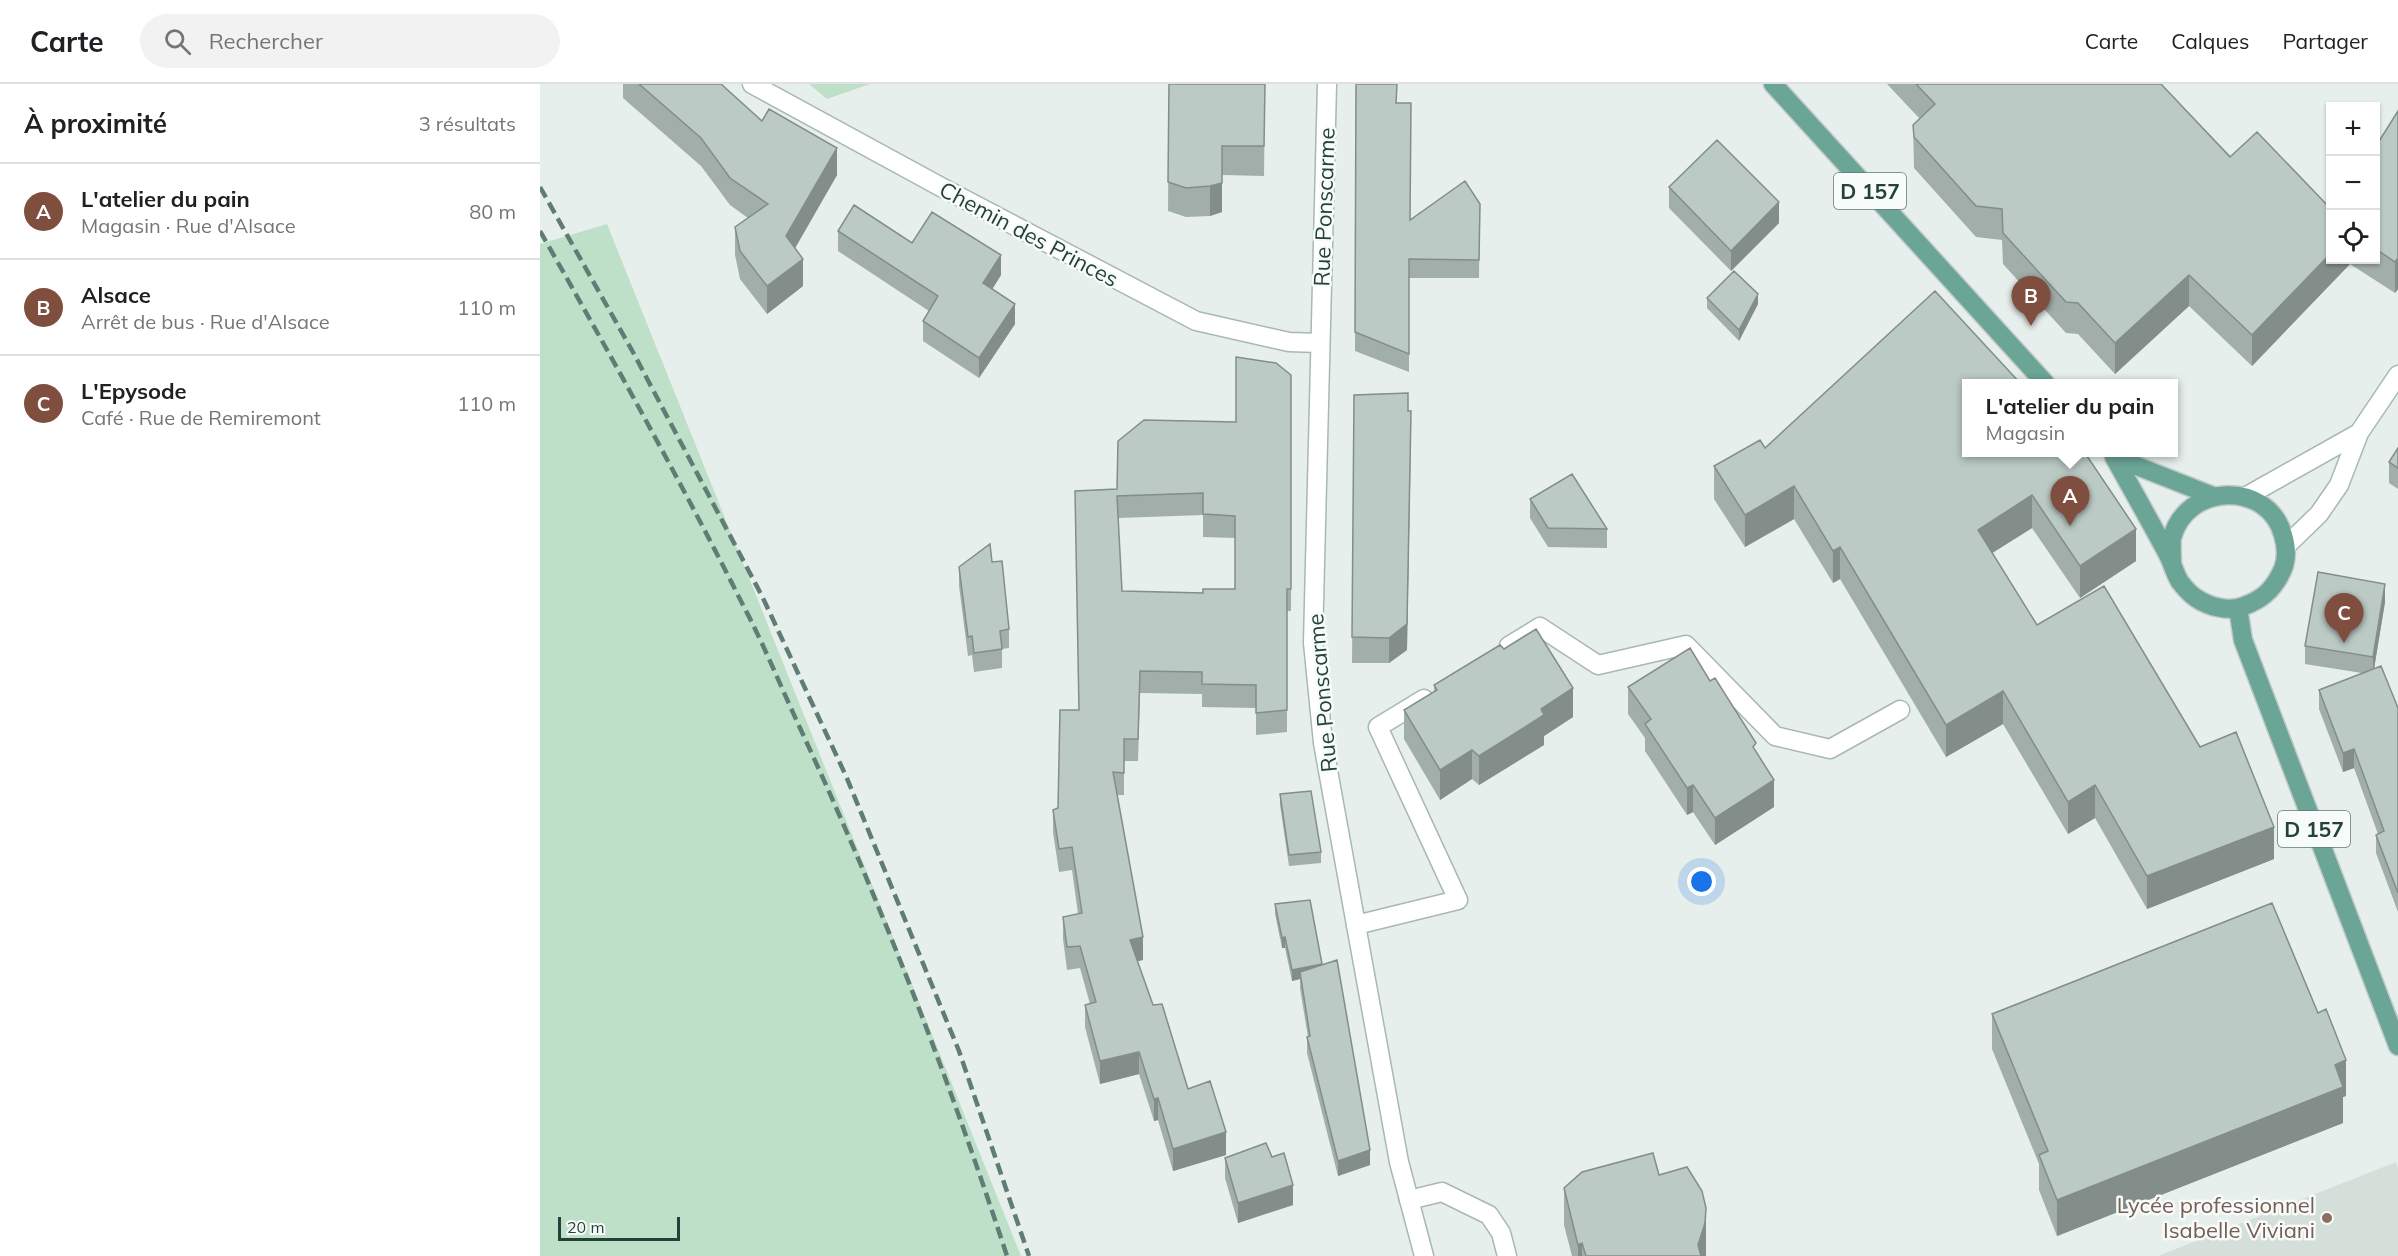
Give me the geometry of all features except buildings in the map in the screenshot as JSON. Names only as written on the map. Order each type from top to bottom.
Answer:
[{"type":"main road","name":"D 157","points":[[1773,84],[2041,379]]},
{"type":"main road","points":[[2113,457],[2172,561],[2180,582],[2195,598],[2216,608],[2238,608],[2258,601],[2274,586],[2284,568],[2286,546],[2281,525],[2269,510],[2252,499],[2233,494],[2213,496],[2196,504],[2182,518],[2172,538],[2172,561]]},
{"type":"main road","points":[[2117,457],[2213,496]]},
{"type":"main road","name":"D 157","points":[[2238,608],[2243,640],[2398,1046]]},
{"type":"street","name":"Chemin des Princes","points":[[752,84],[941,187],[1196,321],[1289,342],[1320,343]]},
{"type":"street","name":"Rue Ponscarme","points":[[1327,84],[1312,644],[1323,743],[1399,1162],[1424,1256]]},
{"type":"street","points":[[2286,546],[2319,514],[2339,484],[2359,433],[2398,375]]},
{"type":"street","points":[[2245,497],[2359,433]]},
{"type":"street","points":[[1489,658],[1540,627],[1598,665],[1686,645],[1775,736],[1830,749],[1900,710]]},
{"type":"street","points":[[1356,926],[1458,900],[1378,727],[1439,689]]},
{"type":"street","points":[[1409,1200],[1442,1192],[1489,1215],[1501,1233],[1507,1256]]},
{"type":"shaded area","name":"Lycée professionnel Isabelle Viviani","points":[[2396,1162],[2398,1168],[2398,1256],[2158,1256]]},
{"type":"green space","points":[[809,84],[870,84],[827,99]]},
{"type":"green space","points":[[607,224],[1021,1256],[540,1256],[540,244]]},
{"type":"railway","points":[[540,187],[634,354],[762,596],[846,776],[959,1051],[1029,1256]]},
{"type":"railway","points":[[540,231],[669,463],[751,620],[885,923],[937,1055],[1007,1256]]},
{"type":"place","name":"Alsace","points":[[2031,326]]},
{"type":"place","name":"L'atelier du pain","points":[[2070,526]]},
{"type":"place","name":"L'Epysode","points":[[2344,643]]},
{"type":"place","name":"Lycée professionnel Isabelle Viviani","points":[[2327,1218]]}]
